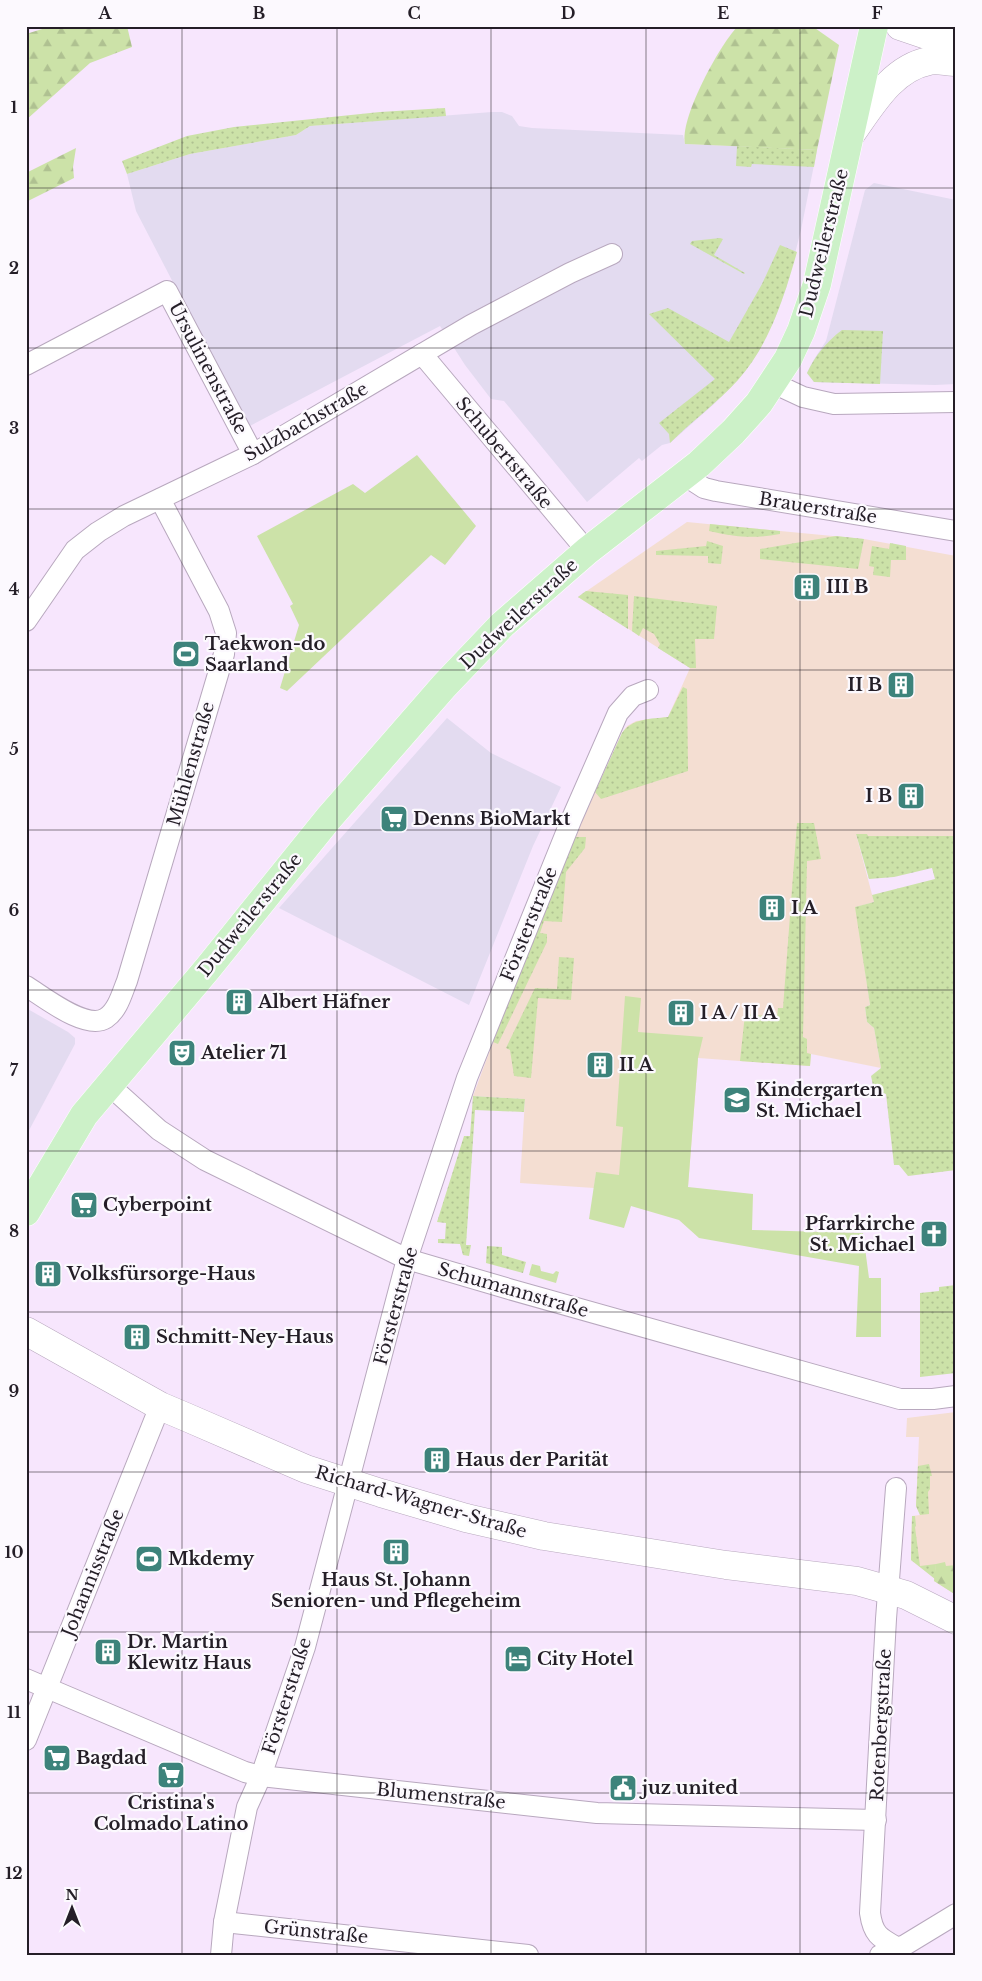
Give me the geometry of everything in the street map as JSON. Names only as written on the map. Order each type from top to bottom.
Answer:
[{"type":"main road","name":"Dudweilerstraße","points":[[26,1212],[77,1126],[109,1085],[208,968],[335,812],[444,686],[488,638],[587,551],[684,475],[734,432],[759,403],[788,359],[801,331],[817,284],[874,26]]},
{"type":"main road","points":[[900,26],[956,45]]},
{"type":"main road","points":[[851,134],[876,99],[898,76],[912,67],[929,60],[956,62]]},
{"type":"main road","name":"Richard-Wagner-Straße","points":[[26,1331],[160,1406],[277,1457],[349,1483],[466,1518],[544,1536],[726,1565],[840,1578],[889,1589],[906,1595],[956,1620]]},
{"type":"street","name":"Sulzbachstraße","points":[[26,621],[75,550],[117,520],[253,454],[471,324],[612,254]]},
{"type":"street","name":"Ursulinenstraße","points":[[26,364],[167,291],[253,454]]},
{"type":"street","name":"Schubertstraße","points":[[422,354],[587,551]]},
{"type":"street","points":[[773,383],[803,397],[834,404],[956,402]]},
{"type":"street","name":"Brauerstraße","points":[[684,475],[704,488],[729,494],[956,531]]},
{"type":"street","name":"Mühlenstraße","points":[[26,986],[80,1019],[99,1021],[107,1017],[116,1008],[128,981],[224,654],[226,633],[219,611],[160,499]]},
{"type":"street","name":"Försterstraße","points":[[221,1955],[224,1922],[247,1807],[261,1776],[305,1647],[407,1259],[467,1078],[572,818],[618,713],[633,696],[648,690]]},
{"type":"street","name":"Schumannstraße","points":[[109,1085],[158,1130],[204,1160],[407,1259],[900,1399],[933,1399],[956,1396]]},
{"type":"street","name":"Johannisstraße","points":[[26,1740],[160,1406]]},
{"type":"street","name":"Rotenbergstraße","points":[[889,1951],[872,1926],[870,1913],[896,1488]]},
{"type":"street","name":"Blumenstraße","points":[[26,1679],[245,1772],[261,1776],[597,1813],[876,1820]]},
{"type":"street","points":[[889,1951],[956,1914]]},
{"type":"street","name":"Grünstraße","points":[[224,1922],[528,1955]]},
{"type":"shaded area","points":[[502,112],[512,116],[519,126],[532,128],[683,135],[685,144],[817,150],[801,230],[787,285],[775,318],[759,351],[738,379],[714,404],[670,443],[662,445],[642,461],[639,458],[587,502],[504,401],[491,399],[465,365],[440,326],[248,427],[136,211],[127,174],[190,154],[296,135],[310,126]]},
{"type":"shaded area","points":[[874,183],[956,200],[956,384],[814,382],[807,373],[826,341],[865,190]]},
{"type":"shaded area","points":[[687,522],[864,539],[956,556],[956,836],[867,836],[856,834],[874,902],[856,907],[870,1005],[865,1007],[867,1022],[874,1028],[881,1068],[811,1054],[810,1066],[698,1058],[688,1187],[596,1173],[594,1188],[520,1183],[525,1099],[473,1096],[543,907],[622,733],[627,726],[636,721],[668,717],[690,668],[578,597]]},
{"type":"shaded area","points":[[447,718],[491,753],[561,787],[533,846],[469,1005],[279,908]]},
{"type":"shaded area","points":[[26,1008],[68,1032],[75,1038],[75,1044],[26,1136]]},
{"type":"shaded area","points":[[956,1412],[956,1595],[934,1581],[934,1578],[911,1560],[912,1516],[920,1515],[916,1506],[919,1437],[906,1437],[907,1418]]},
{"type":"green space","points":[[52,26],[127,26],[132,47],[90,63],[26,120],[26,34]]},
{"type":"green space","points":[[738,26],[812,26],[839,45],[817,150],[685,144],[688,118],[702,82],[730,35]]},
{"type":"green space","points":[[445,108],[446,116],[310,126],[296,135],[190,154],[127,174],[122,161],[187,136],[234,127],[380,112]]},
{"type":"green space","points":[[737,146],[817,150],[814,167],[752,164],[751,167],[736,166]]},
{"type":"green space","points":[[76,148],[73,167],[74,178],[26,202],[26,173]]},
{"type":"green space","points":[[723,239],[714,255],[744,274],[690,244],[692,241]]},
{"type":"green space","points":[[780,245],[797,252],[775,319],[759,351],[738,380],[670,443],[669,434],[659,423],[715,379],[649,314],[668,308],[729,342],[762,284]]},
{"type":"green space","points":[[842,330],[883,331],[880,384],[814,382],[807,373],[822,350]]},
{"type":"green space","points":[[417,455],[476,526],[445,565],[431,555],[287,691],[280,688],[299,625],[290,606],[293,604],[257,536],[353,484],[365,493]]},
{"type":"green space","points":[[710,524],[780,531],[780,534],[753,537],[727,535],[709,531]]},
{"type":"green space","points":[[836,536],[864,539],[858,569],[760,559],[760,549]]},
{"type":"green space","points":[[707,541],[723,546],[721,564],[708,563],[708,556],[656,555],[656,551],[706,546]]},
{"type":"green space","points":[[890,543],[906,546],[906,560],[891,560],[890,577],[873,575],[874,567],[869,566],[872,546],[889,549]]},
{"type":"green space","points":[[586,591],[628,595],[628,629],[578,597]]},
{"type":"green space","points":[[634,596],[717,606],[714,639],[695,639],[696,668],[690,668],[658,648],[660,644],[654,634],[643,628],[639,636],[632,631]]},
{"type":"green space","points":[[683,687],[687,689],[688,771],[601,799],[595,792],[622,733],[631,724],[648,719],[668,717]]},
{"type":"green space","points":[[797,823],[814,823],[821,859],[807,861],[803,1037],[807,1039],[807,1053],[811,1054],[810,1066],[740,1061],[745,1014],[777,1017],[778,1008],[783,1008]]},
{"type":"green space","points":[[856,834],[867,834],[868,836],[956,836],[956,1170],[908,1176],[899,1165],[894,1165],[886,1094],[874,1090],[871,1076],[881,1068],[874,1028],[867,1022],[865,1007],[870,1005],[855,907],[874,902],[872,895],[935,879],[932,868],[894,877],[869,879]]},
{"type":"green space","points":[[573,837],[586,837],[585,848],[566,872],[562,922],[544,921],[540,933],[547,934],[547,942],[498,1044],[493,1042],[543,907]]},
{"type":"green space","points":[[559,957],[574,958],[571,1000],[538,998],[531,1078],[514,1076],[510,1050],[506,1048],[535,988],[557,989]]},
{"type":"green space","points":[[625,996],[641,998],[638,1032],[703,1037],[698,1058],[688,1187],[753,1194],[752,1230],[863,1233],[869,1278],[881,1278],[881,1337],[856,1337],[859,1266],[699,1238],[679,1220],[631,1206],[624,1228],[589,1219],[596,1172],[619,1175],[623,1127],[616,1126]]},
{"type":"green space","points":[[473,1096],[525,1099],[524,1112],[475,1110],[466,1245],[471,1245],[469,1256],[463,1255],[460,1244],[438,1243],[438,1239],[445,1239],[446,1223],[437,1222],[464,1136],[470,1136]]},
{"type":"green space","points":[[487,1246],[502,1247],[502,1255],[526,1262],[523,1273],[486,1263]]},
{"type":"green space","points":[[532,1264],[540,1266],[541,1271],[553,1274],[556,1271],[559,1272],[556,1283],[529,1275]]},
{"type":"green space","points":[[956,1285],[956,1373],[920,1377],[920,1293],[939,1291],[939,1287]]},
{"type":"green space","points":[[929,1464],[932,1476],[930,1476],[930,1489],[928,1492],[929,1514],[920,1515],[916,1506],[918,1466]]},
{"type":"green space","points":[[912,1516],[915,1516],[920,1566],[936,1564],[935,1579],[911,1560]]},
{"type":"green space","points":[[945,1562],[946,1566],[956,1565],[956,1595],[934,1581],[936,1564]]},
{"type":"place","name":"III B","points":[[807,587]]},
{"type":"place","name":"Taekwon-do Saarland","points":[[186,654]]},
{"type":"place","name":"II B","points":[[901,685]]},
{"type":"place","name":"I B","points":[[911,796]]},
{"type":"place","name":"Denns BioMarkt","points":[[394,819]]},
{"type":"place","name":"I A","points":[[772,908]]},
{"type":"place","name":"Albert Häfner","points":[[239,1002]]},
{"type":"place","name":"I A / II A","points":[[681,1013]]},
{"type":"place","name":"Atelier 71","points":[[182,1053]]},
{"type":"place","name":"II A","points":[[600,1065]]},
{"type":"place","name":"Kindergarten St. Michael","points":[[737,1100]]},
{"type":"place","name":"Cyberpoint","points":[[84,1205]]},
{"type":"place","name":"Pfarrkirche St. Michael","points":[[934,1234]]},
{"type":"place","name":"Volksfürsorge-Haus","points":[[48,1274]]},
{"type":"place","name":"Schmitt-Ney-Haus","points":[[137,1337]]},
{"type":"place","name":"Haus der Parität","points":[[437,1460]]},
{"type":"place","name":"Haus St. Johann Senioren- und Pflegeheim","points":[[396,1552]]},
{"type":"place","name":"Mkdemy","points":[[149,1559]]},
{"type":"place","name":"Dr. Martin Klewitz Haus","points":[[108,1652]]},
{"type":"place","name":"City Hotel","points":[[518,1659]]},
{"type":"place","name":"Bagdad","points":[[57,1758]]},
{"type":"place","name":"Cristina's Colmado Latino","points":[[171,1775]]},
{"type":"place","name":"juz united","points":[[623,1788]]}]
